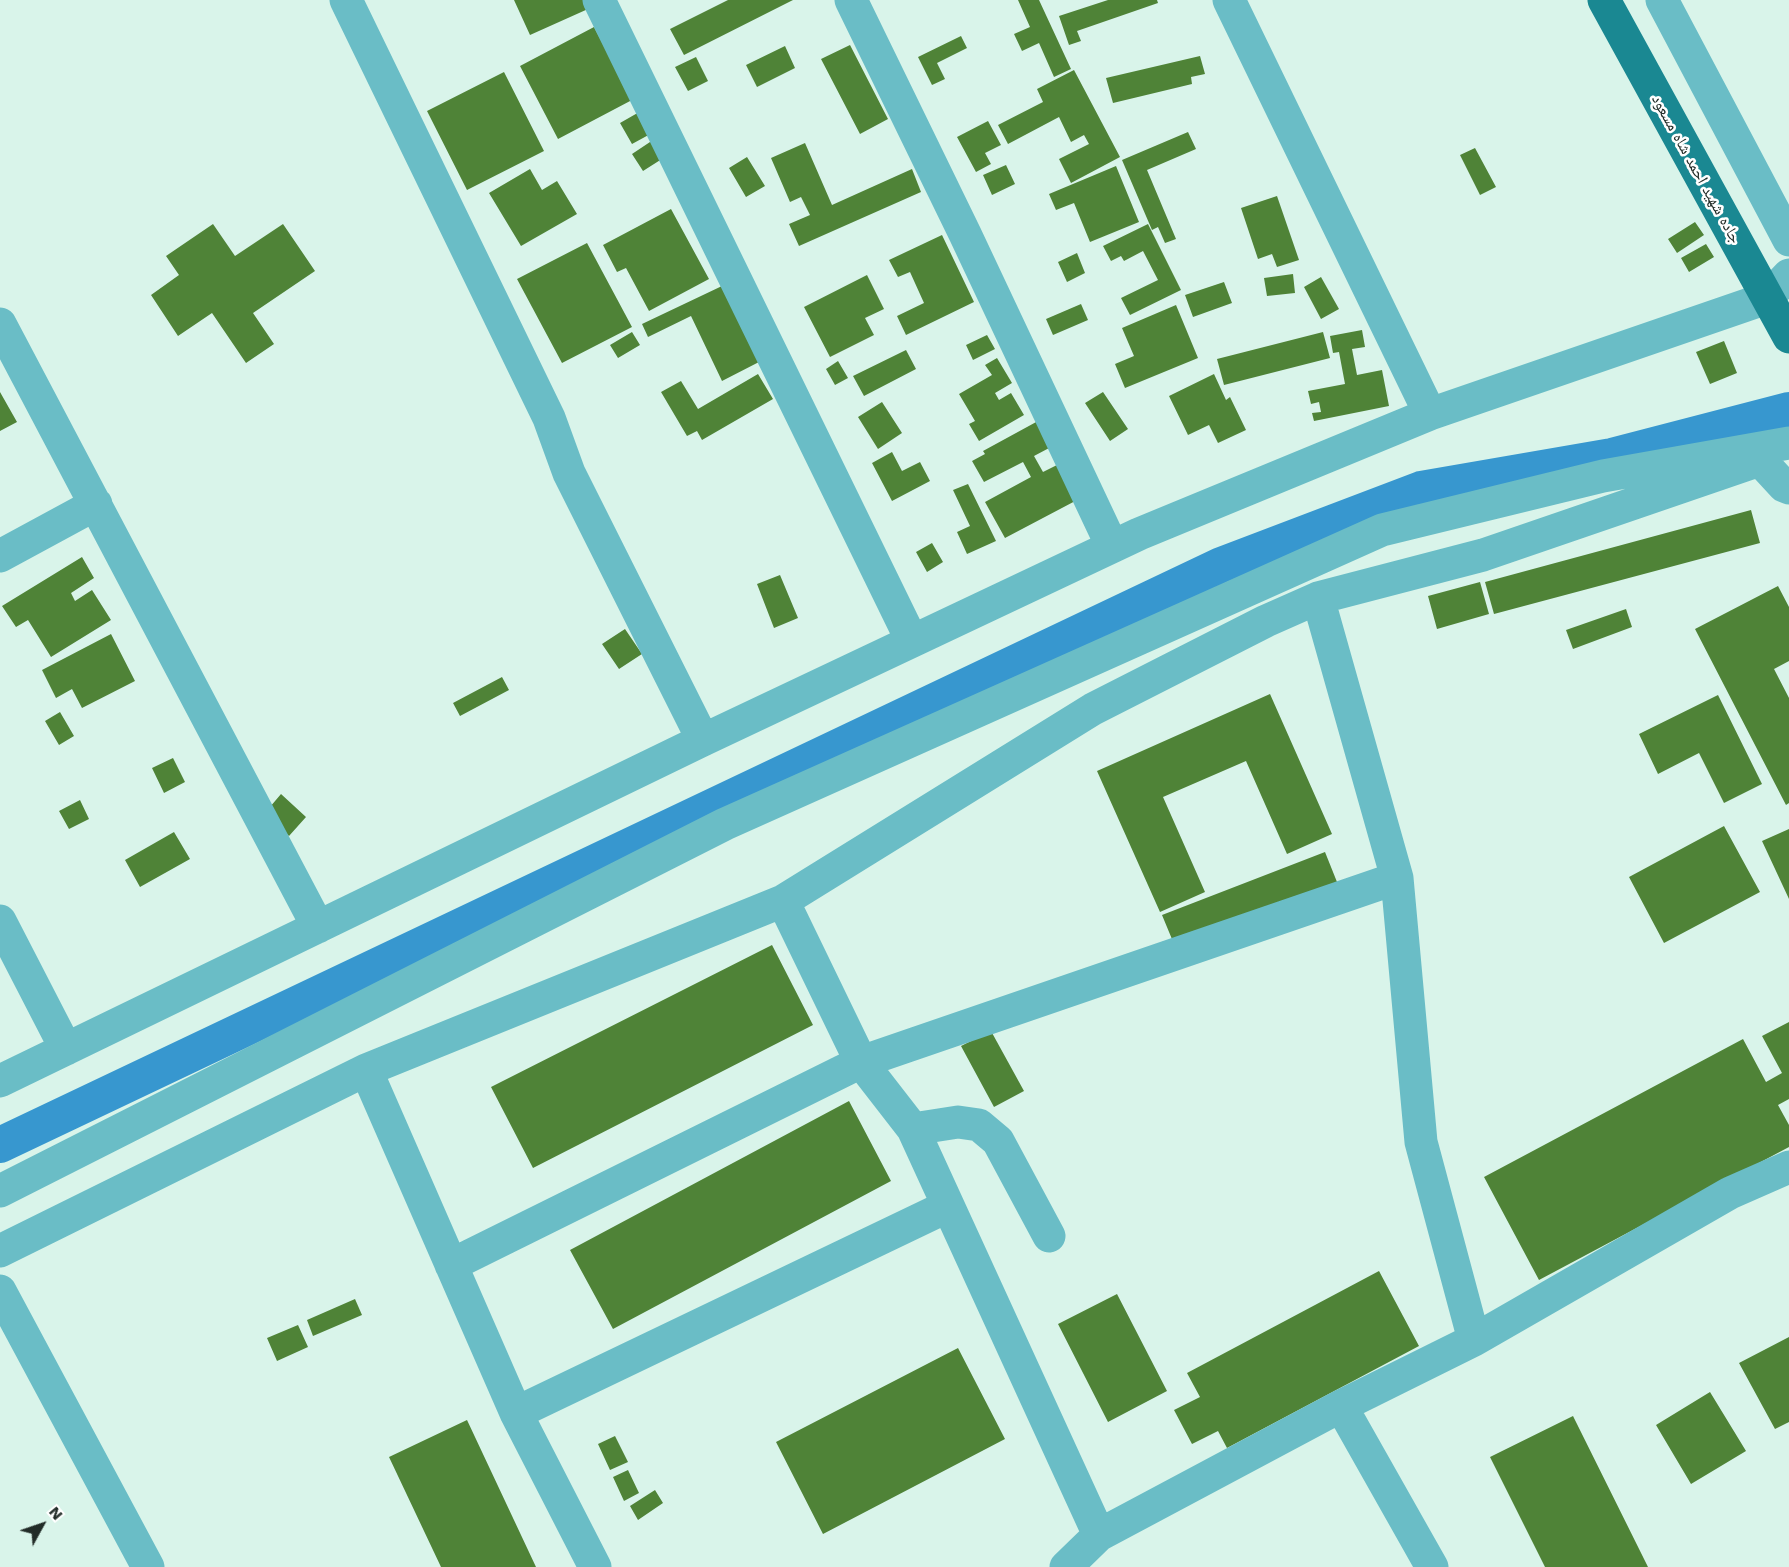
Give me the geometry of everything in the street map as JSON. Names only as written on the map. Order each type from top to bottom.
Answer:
[{"type":"main road","name":"جاده شهيد احمد شاه مسعود","points":[[1604,0],[1778,286],[1789,338]]},
{"type":"street","points":[[346,0],[549,418],[569,473],[703,740]]},
{"type":"street","points":[[599,0],[912,641]]},
{"type":"street","points":[[850,0],[965,234],[1112,546]]},
{"type":"street","points":[[1228,0],[1430,414]]},
{"type":"street","points":[[1662,0],[1789,240]]},
{"type":"street","points":[[0,1082],[703,740],[1112,546],[1430,414],[1778,286]]},
{"type":"street","points":[[0,324],[318,927]]},
{"type":"street","points":[[0,1191],[725,824],[1382,530],[1603,476],[1789,443]]},
{"type":"street","points":[[0,1251],[366,1070],[783,901],[1093,709],[1266,621],[1318,598],[1483,555],[1760,459],[1784,486],[1789,488]]},
{"type":"street","points":[[0,556],[96,504]]},
{"type":"street","points":[[1318,598],[1397,878],[1421,1142],[1474,1340]]},
{"type":"street","points":[[451,1264],[861,1062],[1397,878]]},
{"type":"street","points":[[783,901],[861,1062],[913,1129],[1099,1534]]},
{"type":"street","points":[[0,921],[66,1049]]},
{"type":"street","points":[[366,1070],[516,1413],[595,1567]]},
{"type":"street","points":[[913,1129],[958,1122],[979,1125],[998,1141],[1049,1236]]},
{"type":"street","points":[[1068,1567],[1099,1534],[1341,1406],[1474,1340],[1730,1193],[1789,1167]]},
{"type":"street","points":[[516,1413],[948,1206]]},
{"type":"street","points":[[0,1291],[148,1567]]},
{"type":"street","points":[[1341,1406],[1432,1567]]},
{"type":"building","points":[[514,0],[584,0],[588,9],[530,35]]},
{"type":"building","points":[[728,0],[793,0],[684,55],[670,29]]},
{"type":"building","points":[[1018,0],[1039,0],[1071,69],[1054,77],[1039,43],[1022,51],[1014,34],[1030,27]]},
{"type":"building","points":[[1108,0],[1157,0],[1158,3],[1077,31],[1081,41],[1069,45],[1059,16]]},
{"type":"building","points":[[594,27],[632,100],[558,139],[520,66]]},
{"type":"building","points":[[961,36],[967,48],[937,63],[945,79],[932,85],[918,57]]},
{"type":"building","points":[[850,45],[888,119],[860,134],[821,59]]},
{"type":"building","points":[[785,46],[795,68],[757,87],[746,65]]},
{"type":"building","points":[[1200,56],[1205,74],[1191,77],[1192,84],[1113,103],[1106,78]]},
{"type":"building","points":[[696,57],[708,81],[688,91],[675,67]]},
{"type":"building","points":[[1074,70],[1120,157],[1071,183],[1059,159],[1089,144],[1084,135],[1071,142],[1059,117],[1008,144],[998,125],[1043,102],[1037,89]]},
{"type":"building","points":[[504,72],[544,151],[467,190],[427,111]]},
{"type":"building","points":[[641,111],[654,132],[632,144],[620,123]]},
{"type":"building","points":[[988,121],[1001,145],[985,153],[991,164],[976,172],[957,137]]},
{"type":"building","points":[[1188,132],[1196,149],[1147,170],[1176,239],[1165,243],[1158,227],[1152,230],[1122,160]]},
{"type":"building","points":[[653,140],[665,157],[643,171],[632,154]]},
{"type":"building","points":[[805,143],[832,205],[912,169],[921,192],[799,246],[789,224],[810,215],[801,197],[790,202],[771,158]]},
{"type":"building","points":[[1475,148],[1496,187],[1480,195],[1460,155]]},
{"type":"building","points":[[747,157],[765,186],[746,197],[729,168]]},
{"type":"building","points":[[1006,165],[1015,184],[992,195],[983,175]]},
{"type":"building","points":[[1116,166],[1139,222],[1090,242],[1074,203],[1056,210],[1049,194]]},
{"type":"building","points":[[530,169],[542,190],[557,181],[577,214],[521,246],[489,193]]},
{"type":"building","points":[[1277,196],[1299,260],[1277,267],[1272,254],[1258,259],[1241,208]]},
{"type":"building","points":[[671,209],[709,279],[649,311],[626,268],[617,272],[603,245]]},
{"type":"building","points":[[1695,222],[1704,235],[1677,253],[1668,239]]},
{"type":"building","points":[[213,224],[235,256],[283,224],[315,271],[253,313],[274,344],[246,363],[212,313],[178,336],[151,295],[179,275],[166,256]]},
{"type":"building","points":[[1148,224],[1181,290],[1130,315],[1121,298],[1158,280],[1143,251],[1124,261],[1121,256],[1111,261],[1103,246]]},
{"type":"building","points":[[942,235],[974,302],[906,335],[897,316],[924,303],[910,272],[898,277],[889,260]]},
{"type":"building","points":[[587,243],[632,327],[562,363],[517,279]]},
{"type":"building","points":[[1706,244],[1714,257],[1689,272],[1681,258]]},
{"type":"building","points":[[1077,253],[1085,273],[1067,282],[1058,262]]},
{"type":"building","points":[[1293,274],[1295,293],[1267,296],[1264,278]]},
{"type":"building","points":[[867,275],[884,309],[865,318],[874,335],[830,357],[804,307]]},
{"type":"building","points":[[1321,277],[1339,309],[1321,319],[1304,287]]},
{"type":"building","points":[[1224,282],[1232,303],[1193,317],[1185,295]]},
{"type":"building","points":[[722,286],[759,362],[722,381],[691,316],[648,337],[642,324]]},
{"type":"building","points":[[1081,304],[1088,320],[1053,335],[1046,319]]},
{"type":"building","points":[[1176,305],[1198,358],[1125,388],[1115,364],[1134,356],[1122,328]]},
{"type":"building","points":[[1362,330],[1365,347],[1352,349],[1357,375],[1382,370],[1389,406],[1314,421],[1312,413],[1321,412],[1319,402],[1311,404],[1308,391],[1345,384],[1339,352],[1333,353],[1330,336]]},
{"type":"building","points":[[632,332],[640,345],[618,358],[610,345]]},
{"type":"building","points":[[1323,332],[1330,358],[1224,385],[1217,359]]},
{"type":"building","points":[[987,335],[995,349],[973,360],[966,345]]},
{"type":"building","points":[[1724,341],[1737,373],[1710,384],[1696,352]]},
{"type":"building","points":[[906,350],[916,369],[864,396],[853,376]]},
{"type":"building","points":[[997,358],[1012,383],[995,393],[999,400],[1011,393],[1024,415],[979,441],[969,424],[975,421],[959,394],[992,375],[985,365]]},
{"type":"building","points":[[838,361],[848,378],[835,385],[826,369]]},
{"type":"building","points":[[758,374],[773,399],[702,440],[697,431],[687,436],[661,392],[681,381],[698,409]]},
{"type":"building","points":[[1214,374],[1226,400],[1230,397],[1246,430],[1218,443],[1209,425],[1188,435],[1169,396]]},
{"type":"building","points":[[0,392],[17,422],[0,431]]},
{"type":"building","points":[[1103,392],[1128,429],[1110,441],[1085,403]]},
{"type":"building","points":[[882,402],[902,433],[878,449],[858,417]]},
{"type":"building","points":[[1038,421],[1051,447],[1034,456],[1043,472],[1059,464],[1079,499],[1005,538],[985,502],[1031,477],[1023,462],[984,482],[972,461],[985,454],[983,451]]},
{"type":"building","points":[[892,452],[902,471],[920,462],[930,481],[892,501],[872,463]]},
{"type":"building","points":[[968,484],[996,541],[967,554],[957,532],[970,526],[953,490]]},
{"type":"building","points":[[1751,510],[1760,543],[1494,614],[1485,582]]},
{"type":"building","points":[[932,543],[943,562],[927,572],[916,552]]},
{"type":"building","points":[[82,557],[94,578],[71,593],[75,601],[92,590],[111,620],[51,657],[28,620],[16,627],[2,606]]},
{"type":"building","points":[[780,575],[798,618],[774,628],[757,584]]},
{"type":"building","points":[[1480,582],[1489,614],[1437,629],[1428,596]]},
{"type":"building","points":[[1778,586],[1789,607],[1789,661],[1774,669],[1789,698],[1789,803],[1786,805],[1695,629]]},
{"type":"building","points":[[1626,609],[1632,627],[1573,649],[1566,630]]},
{"type":"building","points":[[625,629],[642,654],[619,669],[602,644]]},
{"type":"building","points":[[111,634],[135,681],[82,708],[72,689],[56,698],[42,670]]},
{"type":"building","points":[[502,677],[509,690],[460,716],[453,703]]},
{"type":"building","points":[[1270,694],[1332,834],[1287,854],[1246,761],[1163,797],[1205,892],[1160,912],[1097,771]]},
{"type":"building","points":[[1718,695],[1762,784],[1724,803],[1699,753],[1658,774],[1639,734]]},
{"type":"building","points":[[60,712],[74,736],[59,745],[45,721]]},
{"type":"building","points":[[173,758],[185,782],[164,793],[152,768]]},
{"type":"building","points":[[281,794],[306,817],[289,836],[264,814]]},
{"type":"building","points":[[80,800],[89,819],[69,829],[59,811]]},
{"type":"building","points":[[1724,826],[1760,892],[1664,943],[1629,877]]},
{"type":"building","points":[[1789,829],[1789,899],[1762,841]]},
{"type":"building","points":[[174,832],[190,859],[140,887],[125,860]]},
{"type":"building","points":[[1325,852],[1337,882],[1174,944],[1162,915]]},
{"type":"building","points":[[772,945],[813,1025],[533,1168],[491,1087]]},
{"type":"building","points":[[1789,1022],[1789,1099],[1778,1105],[1789,1125],[1789,1147],[1539,1280],[1484,1177],[1743,1039],[1766,1082],[1782,1073],[1762,1036]]},
{"type":"building","points":[[991,1031],[1024,1091],[994,1107],[961,1046]]},
{"type":"building","points":[[849,1101],[891,1181],[613,1329],[570,1250]]},
{"type":"building","points":[[1379,1271],[1419,1346],[1227,1448],[1218,1431],[1192,1444],[1174,1410],[1200,1397],[1187,1373]]},
{"type":"building","points":[[1117,1294],[1167,1391],[1108,1422],[1058,1324]]},
{"type":"building","points":[[355,1299],[362,1315],[313,1336],[307,1320]]},
{"type":"building","points":[[298,1325],[308,1347],[277,1361],[267,1338]]},
{"type":"building","points":[[1789,1337],[1789,1422],[1775,1429],[1739,1363]]},
{"type":"building","points":[[958,1348],[1005,1439],[823,1534],[776,1442]]},
{"type":"building","points":[[1710,1392],[1746,1451],[1691,1484],[1656,1425]]},
{"type":"building","points":[[1573,1416],[1648,1567],[1545,1567],[1490,1457]]},
{"type":"building","points":[[467,1420],[536,1567],[441,1567],[389,1457]]},
{"type":"building","points":[[615,1436],[628,1462],[610,1470],[598,1444]]},
{"type":"building","points":[[628,1470],[639,1493],[624,1501],[613,1477]]},
{"type":"building","points":[[655,1490],[663,1503],[638,1520],[630,1506]]},
{"type":"waterway","points":[[0,1145],[1221,565],[1421,489],[1612,456],[1789,410]]}]
